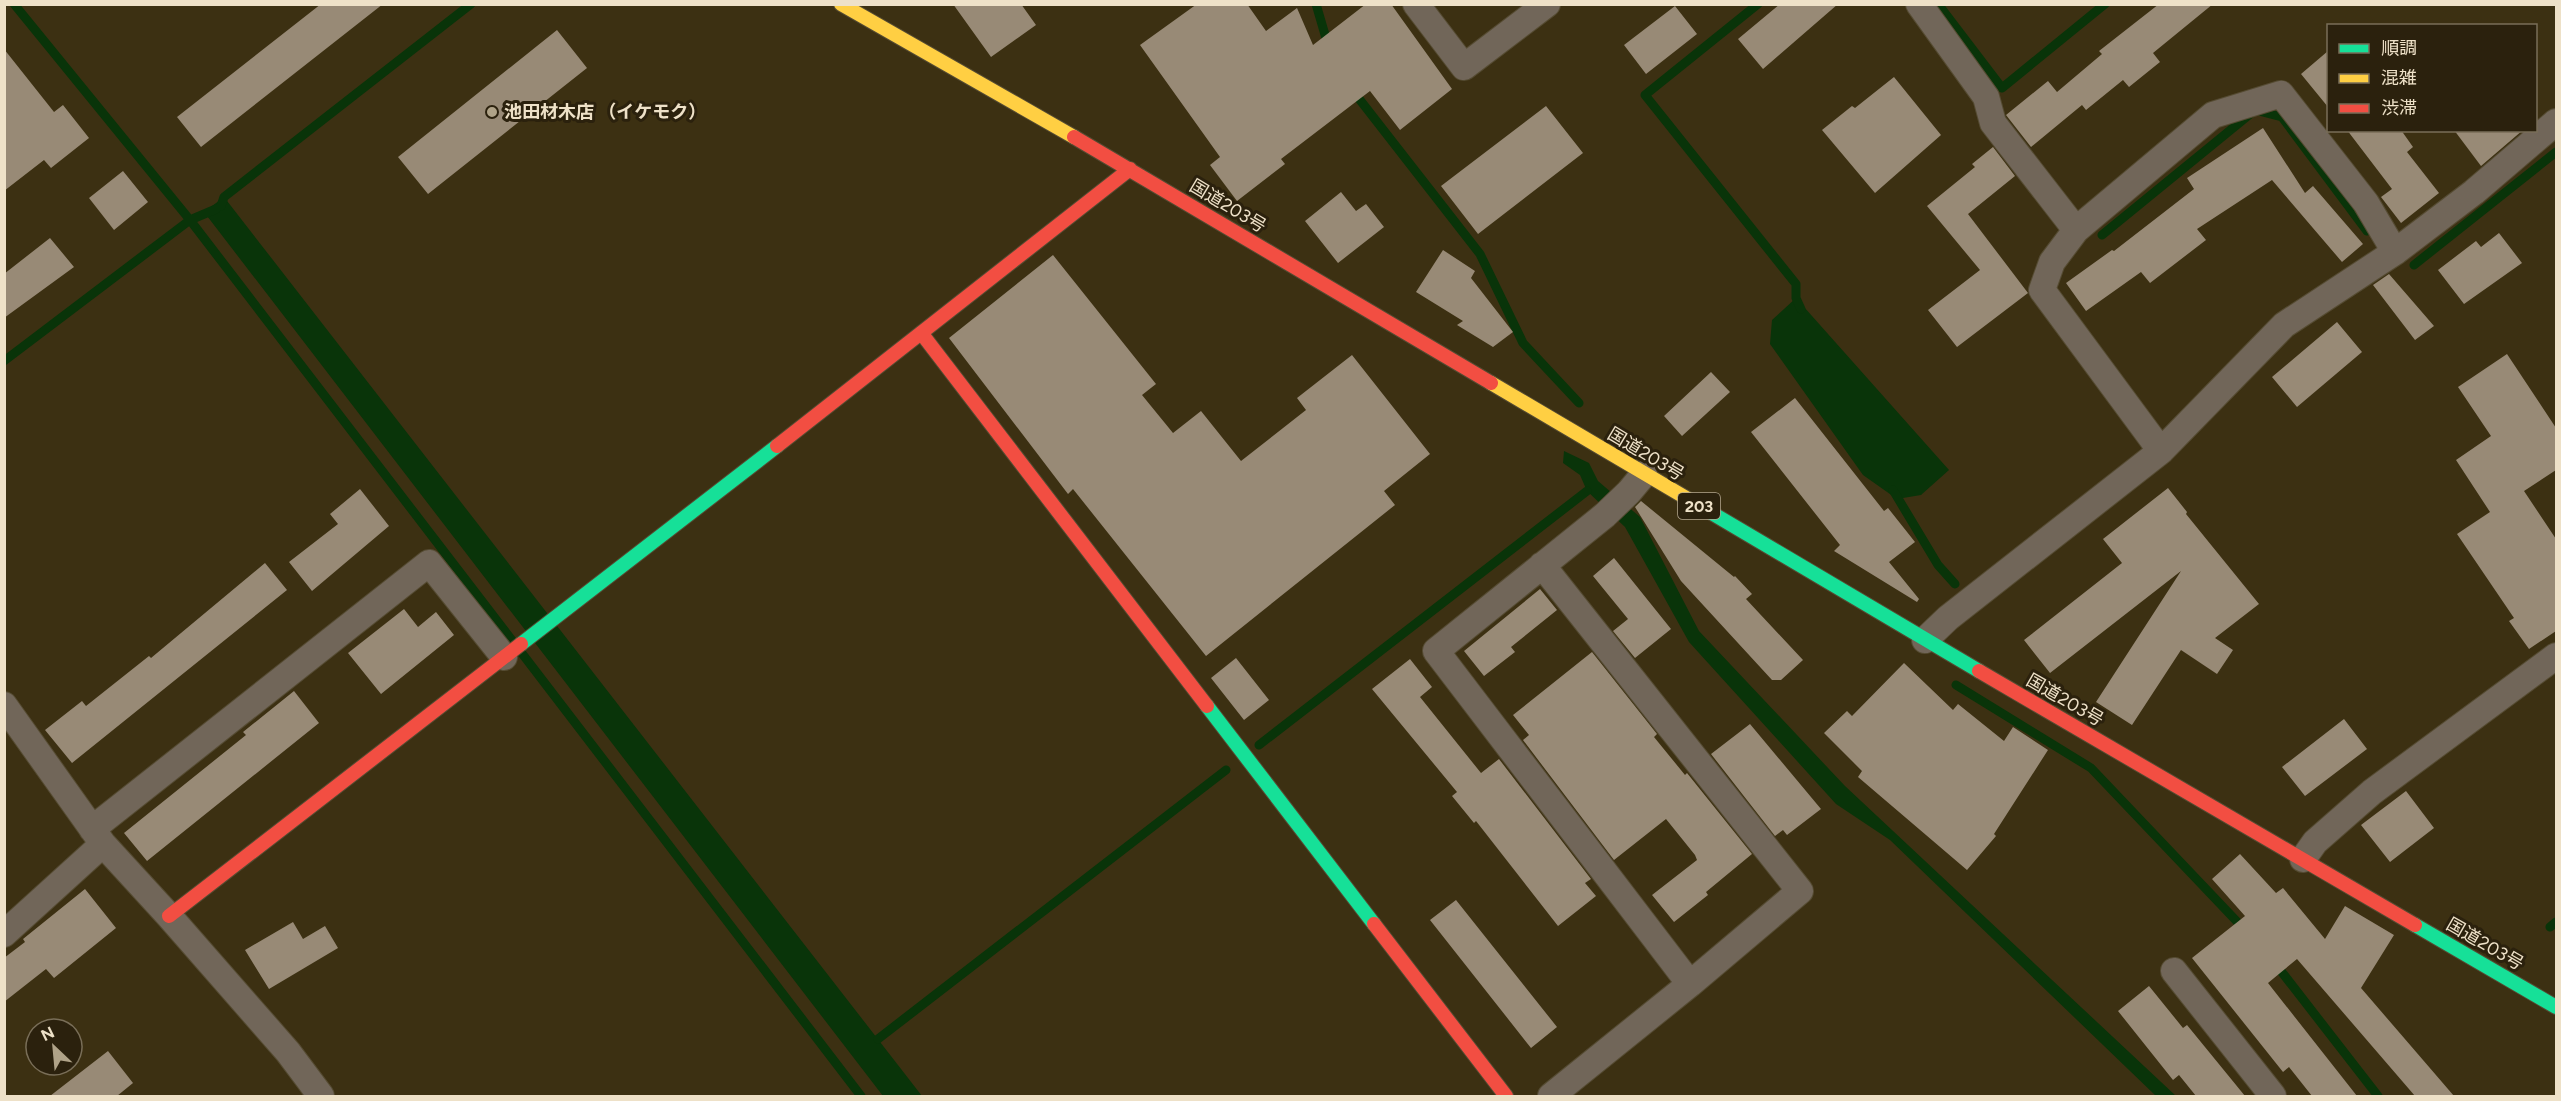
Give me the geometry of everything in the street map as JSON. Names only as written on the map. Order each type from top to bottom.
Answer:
[{"type":"main road","name":"国道203号","points":[[842,4],[1130,169],[1637,483],[1925,640],[2556,1007]]},
{"type":"main road","points":[[169,916],[922,334],[1130,169]]},
{"type":"main road","points":[[922,334],[1506,1096]]},
{"type":"street","points":[[1416,4],[1464,67],[1547,4]]},
{"type":"street","points":[[1919,4],[1986,97],[1993,123],[2076,230]]},
{"type":"street","points":[[2161,451],[2042,290],[2052,262],[2076,230],[2213,115],[2281,94],[2366,203],[2394,252]]},
{"type":"street","points":[[1925,640],[1957,611],[2161,451],[2283,325],[2394,252],[2474,192],[2556,122]]},
{"type":"street","points":[[1637,483],[1605,515],[1437,651],[1690,984]]},
{"type":"street","points":[[4,934],[98,836],[429,563],[504,657]]},
{"type":"street","points":[[1542,565],[1800,891],[1690,984],[1551,1096]]},
{"type":"street","points":[[2303,859],[2315,842],[2372,792],[2556,656]]},
{"type":"street","points":[[4,705],[98,836],[288,1052],[321,1096]]},
{"type":"street","points":[[2174,971],[2273,1096]]},
{"type":"shaded area","points":[[224,197],[922,1096],[883,1096],[204,212]]},
{"type":"shaded area","points":[[1796,298],[1949,470],[1921,495],[1897,499],[1863,475],[1770,344],[1772,320]]},
{"type":"shaded area","points":[[1564,451],[1589,463],[1598,481],[1640,517],[1699,631],[1845,786],[2176,1096],[2156,1096],[1890,840],[1836,804],[1689,642],[1625,527],[1587,491],[1580,475],[1563,463]]},
{"type":"building","points":[[321,4],[383,4],[201,147],[177,117]]},
{"type":"building","points":[[953,4],[1021,4],[1036,25],[991,57]]},
{"type":"building","points":[[1197,4],[1247,4],[1266,31],[1297,8],[1313,45],[1366,4],[1391,4],[1452,89],[1400,130],[1370,91],[1281,159],[1285,164],[1237,201],[1210,165],[1220,157],[1140,45]]},
{"type":"building","points":[[1780,4],[1838,4],[1763,69],[1738,39]]},
{"type":"building","points":[[2159,4],[2213,4],[2153,53],[2160,62],[2129,87],[2123,80],[2086,110],[2082,105],[2031,147],[2006,115],[2048,81],[2057,92],[2102,54],[2099,51]]},
{"type":"building","points":[[1675,6],[1697,34],[1646,74],[1624,45]]},
{"type":"building","name":"池田材木店 （イケモク）","points":[[557,30],[587,68],[428,194],[398,157]]},
{"type":"building","points":[[4,49],[54,112],[63,105],[89,138],[51,168],[44,160],[4,191]]},
{"type":"building","points":[[2327,52],[2327,106],[2301,74]]},
{"type":"building","points":[[1894,77],[1941,135],[1875,193],[1822,130],[1852,106],[1855,108]]},
{"type":"building","points":[[1546,106],[1583,153],[1478,234],[1441,186]]},
{"type":"building","points":[[2263,128],[2305,193],[2313,186],[2363,244],[2342,262],[2272,180],[2197,229],[2206,240],[2150,283],[2141,272],[2086,311],[2066,283],[2112,250],[2114,251],[2194,189],[2187,178]]},
{"type":"building","points":[[2349,132],[2402,132],[2413,147],[2407,152],[2439,193],[2401,223],[2381,197],[2392,189]]},
{"type":"building","points":[[2456,132],[2521,132],[2481,166]]},
{"type":"building","points":[[1993,147],[2015,176],[1968,214],[2028,293],[1957,347],[1928,310],[1980,270],[1927,206],[1975,167],[1972,164]]},
{"type":"building","points":[[123,171],[148,202],[114,230],[89,198]]},
{"type":"building","points":[[1341,192],[1356,211],[1366,204],[1384,227],[1338,263],[1305,221]]},
{"type":"building","points":[[2499,233],[2522,263],[2464,304],[2438,270],[2476,241],[2481,247]]},
{"type":"building","points":[[50,238],[74,267],[4,318],[4,274]]},
{"type":"building","points":[[1443,250],[1475,271],[1471,278],[1513,332],[1493,347],[1457,325],[1463,321],[1416,292]]},
{"type":"building","points":[[1053,255],[1156,384],[1142,395],[1173,433],[1201,411],[1241,461],[1306,410],[1297,398],[1352,355],[1430,454],[1384,491],[1395,505],[1206,656],[1073,489],[1068,494],[949,338]]},
{"type":"building","points":[[2389,274],[2434,326],[2415,340],[2373,285]]},
{"type":"building","points":[[2337,322],[2362,352],[2297,407],[2272,377]]},
{"type":"building","points":[[2507,354],[2556,428],[2556,470],[2524,491],[2556,539],[2556,631],[2529,649],[2509,621],[2514,618],[2457,534],[2490,512],[2456,460],[2491,436],[2458,387]]},
{"type":"building","points":[[1711,372],[1730,392],[1682,436],[1664,416]]},
{"type":"building","points":[[1795,398],[1884,511],[1888,508],[1915,542],[1889,562],[1919,599],[1917,602],[1834,551],[1840,545],[1751,432]]},
{"type":"building","points":[[2168,488],[2187,512],[2186,514],[2259,604],[2215,638],[2233,650],[2217,674],[2181,650],[2132,725],[2096,702],[2181,571],[2050,673],[2024,640],[2122,563],[2103,539]]},
{"type":"building","points":[[360,489],[389,526],[312,591],[289,562],[338,524],[330,514]]},
{"type":"building","points":[[1641,501],[1735,576],[1752,594],[1746,599],[1803,660],[1781,680],[1772,680],[1681,581],[1635,507]]},
{"type":"building","points":[[1614,558],[1671,629],[1635,658],[1613,631],[1628,619],[1593,576]]},
{"type":"building","points":[[265,563],[287,590],[72,763],[45,730],[82,701],[86,706],[149,656],[151,658]]},
{"type":"building","points":[[1540,589],[1557,610],[1511,647],[1515,652],[1484,676],[1464,651]]},
{"type":"building","points":[[404,609],[418,627],[436,612],[454,635],[381,694],[348,653]]},
{"type":"building","points":[[1592,652],[1657,734],[1654,737],[1685,775],[1687,773],[1752,854],[1706,892],[1708,895],[1674,922],[1652,895],[1697,860],[1695,855],[1666,819],[1614,860],[1523,740],[1529,735],[1513,715]]},
{"type":"building","points":[[1236,658],[1269,700],[1244,720],[1211,678]]},
{"type":"building","points":[[1410,659],[1432,687],[1420,697],[1481,773],[1499,759],[1591,879],[1585,883],[1596,896],[1558,926],[1476,821],[1474,823],[1452,796],[1457,792],[1372,689]]},
{"type":"building","points":[[1904,663],[1953,710],[1958,704],[2004,741],[2013,727],[2048,750],[1994,834],[1996,836],[1967,870],[1858,777],[1862,771],[1824,733],[1847,711],[1852,716]]},
{"type":"building","points":[[294,691],[319,723],[147,861],[124,833],[246,735],[243,732]]},
{"type":"building","points":[[2344,719],[2367,749],[2305,796],[2282,767]]},
{"type":"building","points":[[1750,724],[1821,809],[1787,835],[1783,830],[1775,836],[1711,754]]},
{"type":"building","points":[[2406,791],[2434,828],[2390,862],[2361,825]]},
{"type":"building","points":[[2240,854],[2276,893],[2283,888],[2325,939],[2345,906],[2394,935],[2361,988],[2454,1096],[2415,1096],[2297,959],[2268,983],[2357,1096],[2312,1096],[2289,1067],[2283,1072],[2192,958],[2245,916],[2212,879]]},
{"type":"building","points":[[85,889],[116,928],[54,978],[46,969],[4,1002],[4,958],[25,942],[23,939]]},
{"type":"building","points":[[1456,900],[1557,1027],[1531,1048],[1430,920]]},
{"type":"building","points":[[293,922],[303,939],[325,926],[338,948],[269,989],[245,950]]},
{"type":"building","points":[[2149,986],[2183,1028],[2187,1025],[2245,1096],[2196,1096],[2179,1075],[2173,1080],[2118,1011]]},
{"type":"building","points":[[108,1051],[133,1083],[117,1096],[50,1096],[74,1077],[84,1077],[84,1070]]},
{"type":"waterway","points":[[14,4],[190,220],[861,1096]]},
{"type":"waterway","points":[[221,206],[224,197],[471,4]]},
{"type":"waterway","points":[[1316,4],[1328,45]]},
{"type":"waterway","points":[[1758,4],[1645,95],[1796,284],[1796,298],[1801,309]]},
{"type":"waterway","points":[[1938,4],[2002,88],[2105,4]]},
{"type":"waterway","points":[[1353,91],[1480,254],[1523,343],[1579,403]]},
{"type":"waterway","points":[[2102,235],[2255,110],[2282,117],[2367,231]]},
{"type":"waterway","points":[[2414,265],[2556,152]]},
{"type":"waterway","points":[[4,361],[190,220],[216,209]]},
{"type":"waterway","points":[[1893,490],[1938,565],[1955,584]]},
{"type":"waterway","points":[[1259,745],[1587,491]]},
{"type":"waterway","points":[[1956,685],[2091,768],[2245,930]]},
{"type":"waterway","points":[[878,1039],[1226,770]]},
{"type":"waterway","points":[[2550,927],[2556,922]]},
{"type":"waterway","points":[[2274,962],[2378,1096]]},
{"type":"traffic: fast","points":[[521,644],[777,446]]},
{"type":"traffic: fast","points":[[1710,512],[1979,671]]},
{"type":"traffic: fast","points":[[1207,706],[1374,924]]},
{"type":"traffic: fast","points":[[2415,925],[2556,1007]]},
{"type":"traffic: slow","points":[[841,4],[1074,137]]},
{"type":"traffic: slow","points":[[1491,383],[1710,512]]},
{"type":"traffic: jam","points":[[1074,137],[1491,383]]},
{"type":"traffic: jam","points":[[777,446],[1130,169]]},
{"type":"traffic: jam","points":[[922,334],[1207,706]]},
{"type":"traffic: jam","points":[[169,916],[521,644]]},
{"type":"traffic: jam","points":[[1979,671],[2415,925]]},
{"type":"traffic: jam","points":[[1374,924],[1506,1096]]},
{"type":"place","name":"池田材木店 （イケモク）","points":[[492,112]]}]
